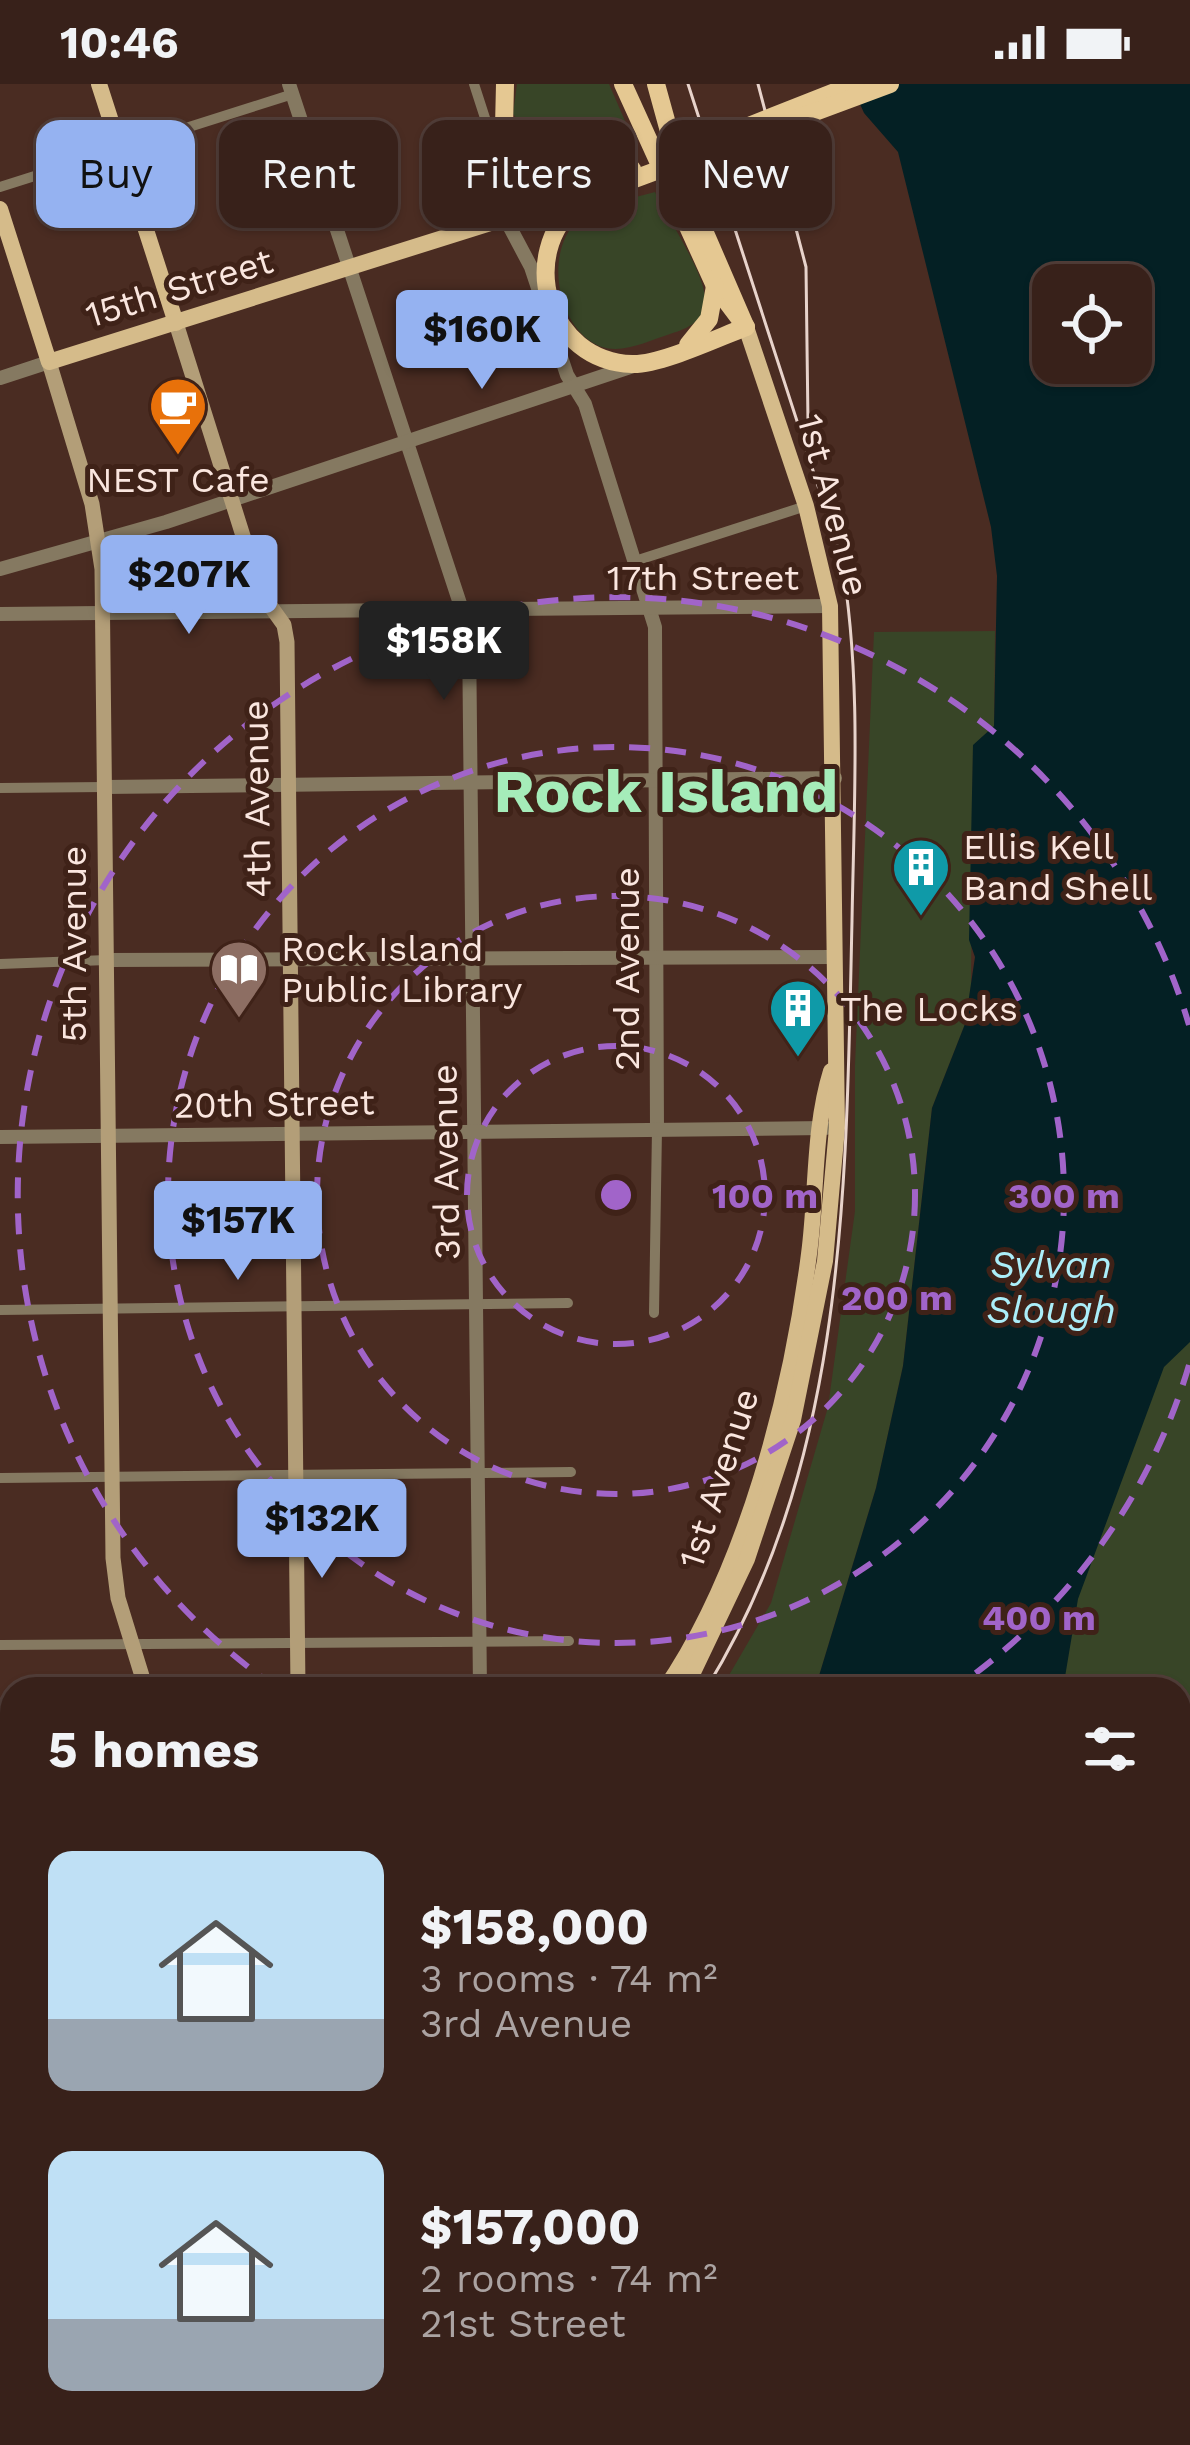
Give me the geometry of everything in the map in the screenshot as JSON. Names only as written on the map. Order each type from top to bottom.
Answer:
[{"type":"highway","points":[[488,84],[501,120]]},
{"type":"highway","points":[[504,120],[505,84]]},
{"type":"highway","name":"1st Avenue","points":[[656,84],[683,182],[737,297],[746,327]]},
{"type":"highway","points":[[635,168],[855,84]]},
{"type":"highway","name":"15th Street","points":[[635,171],[890,84]]},
{"type":"highway","name":"1st Avenue","points":[[624,86],[715,286],[746,327]]},
{"type":"highway","points":[[556,228],[542,266],[560,322],[576,345],[603,358],[638,364],[746,327]]},
{"type":"highway","points":[[685,348],[709,319],[715,286]]},
{"type":"main road","name":"4th Avenue","points":[[99,84],[111,120]]},
{"type":"main road","name":"5th Avenue","points":[[0,209],[100,540],[115,1580],[143,1677]]},
{"type":"main road","name":"4th Avenue","points":[[146,228],[261,592],[287,642],[298,1677]]},
{"type":"main road","name":"15th Street","points":[[49,362],[474,228]]},
{"type":"main road","name":"1st Avenue","points":[[691,1677],[747,1559],[793,1420],[822,1277],[833,1064],[835,778],[830,606],[806,506],[746,327]]},
{"type":"main road","name":"1st Avenue","points":[[672,1677],[736,1543],[780,1404],[829,1128]]},
{"type":"street","name":"2nd Avenue","points":[[474,84],[486,120]]},
{"type":"street","points":[[195,123],[291,89]]},
{"type":"street","name":"3rd Avenue","points":[[291,89],[469,632],[480,1677]]},
{"type":"street","points":[[0,187],[36,176]]},
{"type":"street","name":"2nd Avenue","points":[[511,228],[532,267],[573,389],[586,404],[655,627],[654,1313]]},
{"type":"street","name":"15th Street","points":[[0,378],[49,362]]},
{"type":"street","points":[[0,569],[573,389],[638,364]]},
{"type":"street","points":[[635,561],[806,506]]},
{"type":"street","name":"17th Street","points":[[0,614],[830,606]]},
{"type":"street","points":[[0,788],[835,778]]},
{"type":"street","points":[[0,964],[834,957]]},
{"type":"street","name":"20th Street","points":[[0,1137],[829,1128]]},
{"type":"street","points":[[0,1310],[568,1303]]},
{"type":"street","points":[[0,1478],[572,1472]]},
{"type":"street","points":[[0,1645],[569,1641]]},
{"type":"green space","points":[[517,84],[609,84],[625,120],[518,120],[513,114]]},
{"type":"green space","points":[[655,192],[659,228],[675,228],[699,275],[705,299],[702,313],[689,326],[626,348],[608,348],[584,336],[564,306],[558,268],[561,250],[572,228],[635,228],[635,197]]},
{"type":"green space","points":[[995,631],[994,726],[973,746],[971,986],[965,1024],[932,1108],[903,1366],[876,1488],[819,1677],[728,1677],[771,1603],[828,1407],[855,1211],[855,1065],[874,632]]},
{"type":"green space","points":[[1190,1303],[1190,1677],[1039,1677],[1041,1640]]},
{"type":"water","name":"Sylvan Slough","points":[[851,84],[1190,84],[1190,1342],[1164,1367],[1078,1599],[1065,1677],[819,1677],[876,1488],[903,1366],[932,1108],[965,1024],[975,957],[969,940],[973,745],[994,726],[997,576],[991,527],[898,152],[864,113]]},
{"type":"railway","points":[[688,84],[841,557],[852,647],[855,738],[847,1119],[830,1317],[813,1414],[788,1509],[753,1601],[712,1677]]},
{"type":"railway","points":[[758,84],[806,267],[808,423]]},
{"type":"place","name":"NEST Cafe","points":[[178,457]]},
{"type":"place","name":"Ellis Kell Band Shell","points":[[921,918]]},
{"type":"place","name":"Rock Island Public Library","points":[[239,1020]]},
{"type":"place","name":"The Locks","points":[[798,1059]]},
{"type":"district","name":"Rock Island","points":[[666,791]]}]
